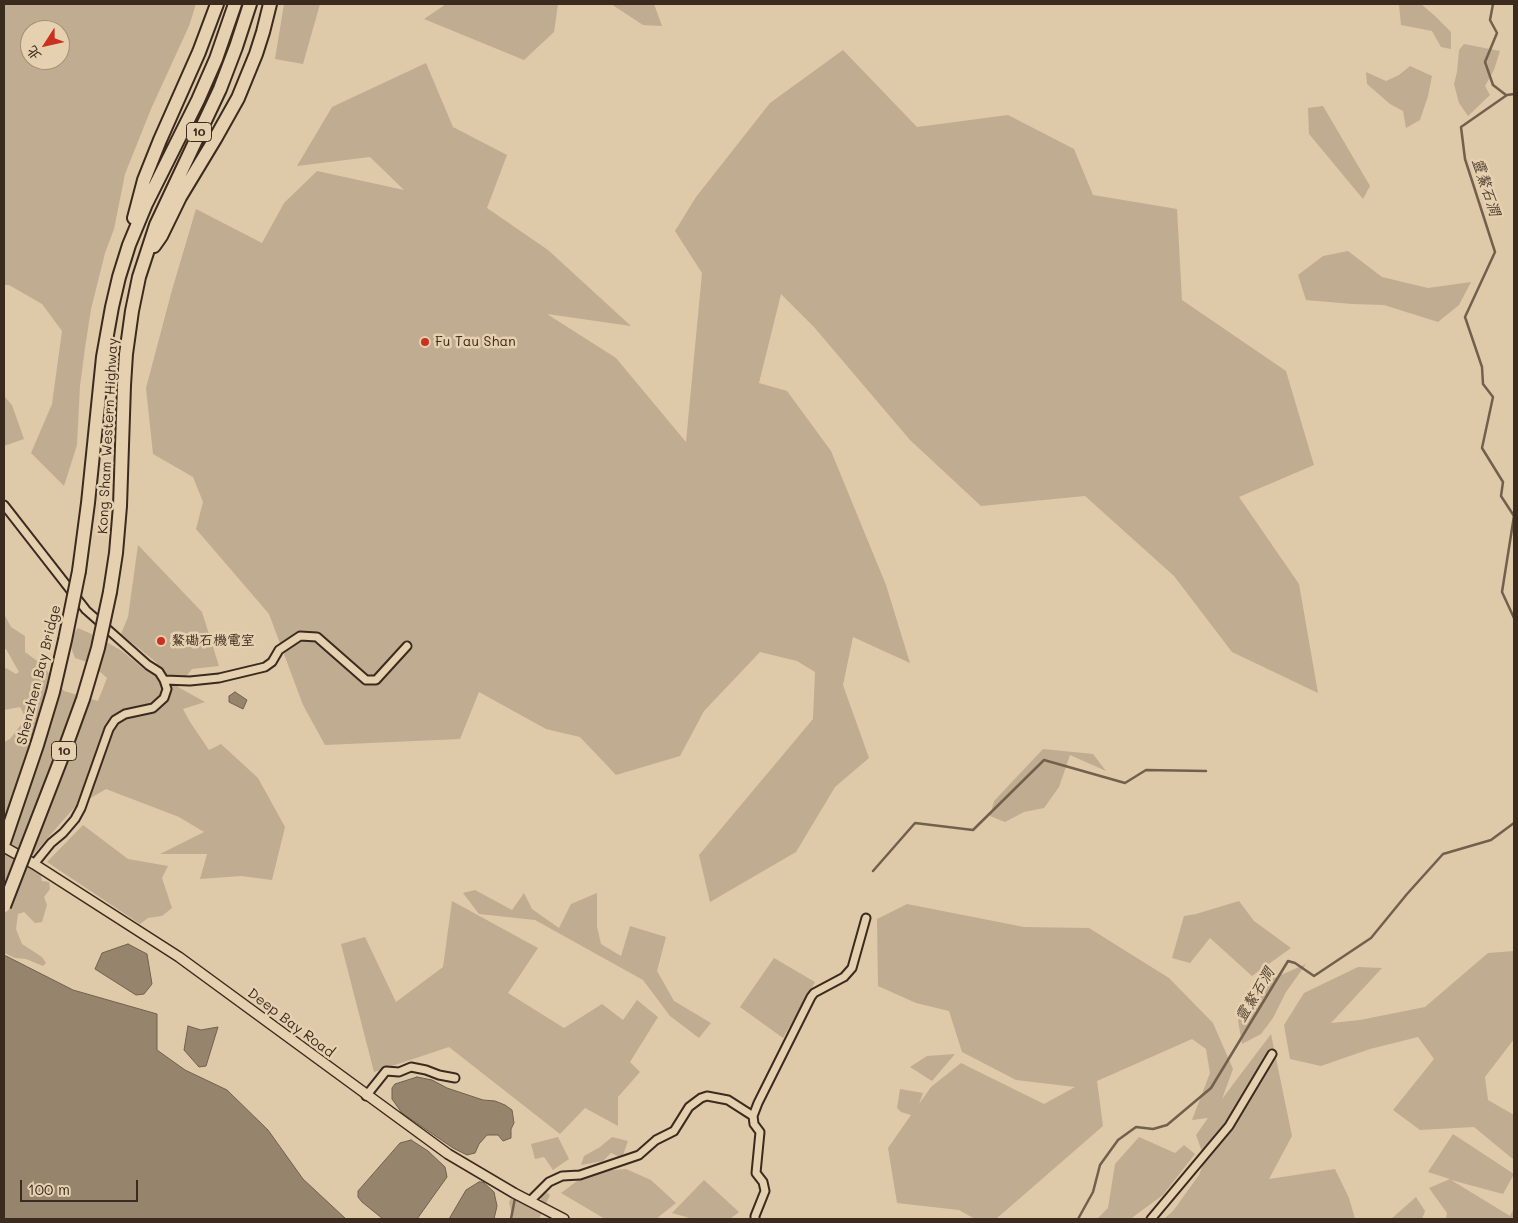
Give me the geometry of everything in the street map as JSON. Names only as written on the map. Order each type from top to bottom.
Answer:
[{"type":"highway","points":[[129,245],[135,210],[144,180],[199,52],[217,4]]},
{"type":"highway","name":"Kong Sham Western Highway","points":[[79,572],[106,337],[115,292],[129,245],[154,187],[208,78],[224,39],[235,4]]},
{"type":"highway","name":"Kong Sham Western Highway","points":[[4,906],[63,754],[83,699],[98,648],[110,592],[119,528],[126,354],[132,312],[145,259],[160,217],[220,89],[250,4]]},
{"type":"highway","points":[[145,259],[161,236],[180,197],[216,139],[238,98],[256,54],[270,4]]},
{"type":"highway","name":"Shenzhen Bay Bridge","points":[[4,842],[38,745],[53,692],[66,640],[79,572]]},
{"type":"street","points":[[4,505],[86,610],[159,672],[167,689],[164,698],[153,708],[125,714],[115,720],[109,729],[81,808],[75,819],[63,833],[50,843],[34,864]]},
{"type":"street","points":[[164,680],[190,681],[219,678],[265,667],[272,662],[278,650],[300,636],[317,638],[366,680],[376,680],[407,646]]},
{"type":"street","name":"Deep Bay Road","points":[[4,847],[34,864],[179,957],[366,1096],[448,1154],[564,1219]]},
{"type":"street","points":[[755,1219],[765,1190],[763,1182],[756,1173],[760,1132],[754,1124],[753,1116],[811,997],[814,993],[844,977],[852,968],[866,918]]},
{"type":"street","points":[[1151,1219],[1229,1126],[1272,1054]]},
{"type":"street","points":[[366,1096],[386,1071],[399,1072],[412,1068],[454,1078]]},
{"type":"street","points":[[530,1201],[549,1182],[562,1176],[580,1175],[639,1155],[656,1140],[674,1131],[689,1107],[701,1098],[707,1096],[728,1100],[753,1116]]},
{"type":"shaded area","points":[[4,4],[196,4],[189,26],[151,109],[125,174],[114,229],[105,253],[91,309],[80,386],[77,445],[64,486],[31,453],[52,404],[62,331],[42,304],[9,285],[4,285]]},
{"type":"shaded area","points":[[284,4],[320,4],[303,64],[275,59]]},
{"type":"shaded area","points":[[446,4],[558,4],[554,32],[524,60],[424,19]]},
{"type":"shaded area","points":[[611,4],[654,4],[662,26],[643,25]]},
{"type":"shaded area","points":[[1399,4],[1421,4],[1435,16],[1451,32],[1451,49],[1441,47],[1432,31],[1401,25]]},
{"type":"shaded area","points":[[1464,44],[1500,51],[1494,70],[1485,86],[1490,95],[1468,116],[1459,103],[1454,84],[1459,50]]},
{"type":"shaded area","points":[[843,50],[917,127],[1008,115],[1074,149],[1093,195],[1177,209],[1182,300],[1286,371],[1314,465],[1239,497],[1299,584],[1318,693],[1232,652],[1174,576],[1085,496],[981,506],[910,440],[814,327],[781,294],[759,383],[787,391],[831,451],[886,585],[910,663],[853,637],[843,685],[869,758],[835,787],[796,852],[710,902],[699,855],[813,719],[815,672],[797,661],[760,652],[704,711],[680,756],[616,775],[580,737],[546,729],[479,692],[460,739],[325,745],[303,705],[269,614],[196,529],[203,502],[193,477],[153,454],[146,388],[196,209],[262,243],[284,203],[317,171],[404,190],[370,157],[297,166],[332,107],[426,63],[453,127],[507,155],[487,208],[548,250],[631,326],[547,314],[616,358],[686,442],[702,273],[675,231],[696,197],[770,103]]},
{"type":"shaded area","points":[[1410,66],[1432,76],[1420,120],[1406,128],[1403,111],[1390,104],[1367,84],[1366,72],[1386,81],[1399,75]]},
{"type":"shaded area","points":[[1323,106],[1370,186],[1363,199],[1309,134],[1308,108]]},
{"type":"shaded area","points":[[1348,251],[1382,277],[1428,288],[1471,282],[1459,305],[1438,322],[1384,305],[1306,300],[1298,275],[1323,256]]},
{"type":"shaded area","points":[[4,396],[12,405],[24,439],[4,446]]},
{"type":"shaded area","points":[[138,545],[202,612],[219,666],[192,669],[178,687],[205,702],[183,709],[209,750],[221,744],[258,778],[285,827],[272,880],[241,876],[200,879],[207,854],[160,854],[204,832],[179,817],[106,789],[74,808],[31,857],[4,843],[4,742],[10,739],[26,718],[20,707],[4,710],[4,669],[6,668],[16,674],[19,672],[6,649],[4,649],[4,614],[11,627],[25,636],[25,652],[40,663],[64,691],[98,701],[107,678],[90,663],[75,658],[68,640],[78,628],[122,651],[145,670],[157,663],[121,634],[128,617]]},
{"type":"shaded area","points":[[235,692],[247,700],[243,709],[229,702],[229,696]]},
{"type":"shaded area","points":[[1043,749],[1093,754],[1106,771],[1070,755],[1059,787],[1044,808],[1024,812],[1005,822],[990,816],[994,801]]},
{"type":"shaded area","points":[[83,825],[128,859],[168,866],[162,878],[172,908],[162,916],[148,918],[140,924],[47,862]]},
{"type":"shaded area","points":[[4,850],[40,871],[42,881],[49,882],[50,889],[44,897],[47,905],[42,922],[35,923],[24,912],[18,914],[16,929],[22,944],[42,957],[46,963],[43,966],[4,953]]},
{"type":"shaded area","points":[[475,890],[512,910],[524,893],[532,909],[559,928],[571,904],[597,893],[597,927],[601,944],[621,956],[630,926],[666,937],[657,971],[674,1001],[711,1023],[699,1038],[670,1016],[643,980],[535,920],[479,914],[463,893]]},
{"type":"shaded area","points":[[452,901],[538,948],[508,993],[564,1028],[602,1004],[623,1020],[637,1000],[658,1017],[630,1062],[640,1072],[618,1097],[618,1126],[585,1108],[560,1134],[449,1047],[374,1072],[341,944],[365,937],[396,1002],[443,967]]},
{"type":"shaded area","points":[[1239,901],[1254,921],[1291,948],[1252,976],[1210,938],[1190,963],[1172,958],[1184,916]]},
{"type":"shaded area","points":[[907,904],[1024,927],[1089,928],[1169,978],[1213,1023],[1233,1069],[1222,1099],[1271,1034],[1292,1136],[1269,1179],[1335,1169],[1349,1198],[1355,1219],[1164,1219],[1173,1211],[1199,1175],[1205,1160],[1196,1135],[1208,1118],[1192,1120],[1210,1073],[1206,1049],[1192,1039],[1097,1081],[1103,1126],[996,1219],[975,1219],[959,1210],[897,1203],[888,1148],[911,1115],[901,1112],[897,1108],[900,1089],[923,1093],[919,1104],[931,1087],[961,1063],[1044,1104],[1075,1087],[1016,1080],[962,1052],[949,1011],[916,1003],[878,986],[877,919]]},
{"type":"shaded area","points":[[128,944],[147,954],[152,984],[144,994],[136,995],[95,969],[102,953]]},
{"type":"shaded area","points":[[1514,951],[1514,1039],[1485,1077],[1488,1100],[1514,1115],[1514,1160],[1474,1127],[1420,1130],[1393,1110],[1434,1059],[1418,1037],[1370,1049],[1321,1066],[1290,1059],[1284,1025],[1304,993],[1358,967],[1382,968],[1331,1023],[1360,1020],[1425,1007],[1488,953]]},
{"type":"shaded area","points":[[4,955],[73,990],[157,1014],[157,1050],[185,1070],[227,1090],[268,1130],[303,1179],[346,1219],[4,1219]]},
{"type":"shaded area","points":[[774,958],[815,982],[783,1038],[740,1007]]},
{"type":"shaded area","points":[[1306,964],[1286,992],[1273,1018],[1261,1034],[1242,1044],[1238,1020],[1267,981]]},
{"type":"shaded area","points":[[188,1026],[201,1030],[218,1027],[206,1066],[199,1067],[184,1050]]},
{"type":"shaded area","points":[[955,1054],[932,1081],[910,1067],[927,1056]]},
{"type":"shaded area","points":[[417,1077],[432,1080],[447,1088],[483,1100],[495,1101],[505,1105],[512,1110],[514,1123],[511,1129],[511,1138],[503,1141],[498,1135],[487,1135],[479,1144],[475,1153],[467,1155],[453,1148],[402,1113],[392,1099],[392,1088],[395,1084]]},
{"type":"shaded area","points":[[1453,1134],[1514,1174],[1503,1194],[1451,1180],[1510,1216],[1514,1208],[1514,1219],[1446,1219],[1447,1213],[1429,1188],[1450,1179],[1428,1172]]},
{"type":"shaded area","points":[[558,1137],[569,1159],[553,1170],[544,1157],[535,1159],[531,1144]]},
{"type":"shaded area","points":[[612,1137],[628,1141],[622,1158],[611,1153],[603,1161],[581,1165],[584,1156],[600,1147]]},
{"type":"shaded area","points":[[1139,1137],[1175,1153],[1184,1145],[1195,1154],[1163,1195],[1131,1219],[1097,1219],[1108,1208],[1115,1164]]},
{"type":"shaded area","points":[[411,1140],[428,1151],[445,1167],[447,1177],[417,1219],[383,1219],[362,1202],[358,1197],[358,1191],[400,1143]]},
{"type":"shaded area","points":[[626,1169],[651,1180],[676,1203],[656,1219],[605,1219],[561,1193],[589,1172]]},
{"type":"shaded area","points":[[704,1180],[739,1212],[730,1219],[693,1219],[672,1213]]},
{"type":"shaded area","points":[[479,1182],[483,1182],[494,1192],[497,1206],[494,1219],[449,1219],[466,1190]]},
{"type":"shaded area","points":[[544,1190],[550,1195],[539,1219],[513,1219],[509,1202],[513,1195],[539,1205]]},
{"type":"shaded area","points":[[1416,1197],[1425,1211],[1422,1219],[1391,1219]]},
{"type":"waterway","points":[[1493,4],[1490,20],[1497,33],[1485,62],[1493,85],[1506,95]]},
{"type":"waterway","name":"靈鰲石澗","points":[[1514,94],[1507,95],[1461,127],[1465,159],[1495,252],[1465,317],[1482,367],[1483,384],[1493,397],[1482,448],[1503,482],[1501,496],[1514,516],[1502,592],[1514,618]]},
{"type":"waterway","points":[[873,871],[915,823],[973,830],[1044,760],[1125,783],[1146,770],[1206,771]]},
{"type":"waterway","name":"靈鰲石澗","points":[[1078,1219],[1093,1192],[1100,1165],[1118,1140],[1136,1127],[1153,1129],[1167,1125],[1211,1088],[1288,961],[1295,963],[1314,976],[1371,938],[1443,854],[1491,840],[1514,823]]},
{"type":"waterway","points":[[511,1219],[515,1198]]},
{"type":"place","name":"Fu Tau Shan","points":[[425,342]]},
{"type":"place","name":"鰲磡石機電室","points":[[161,641]]}]
